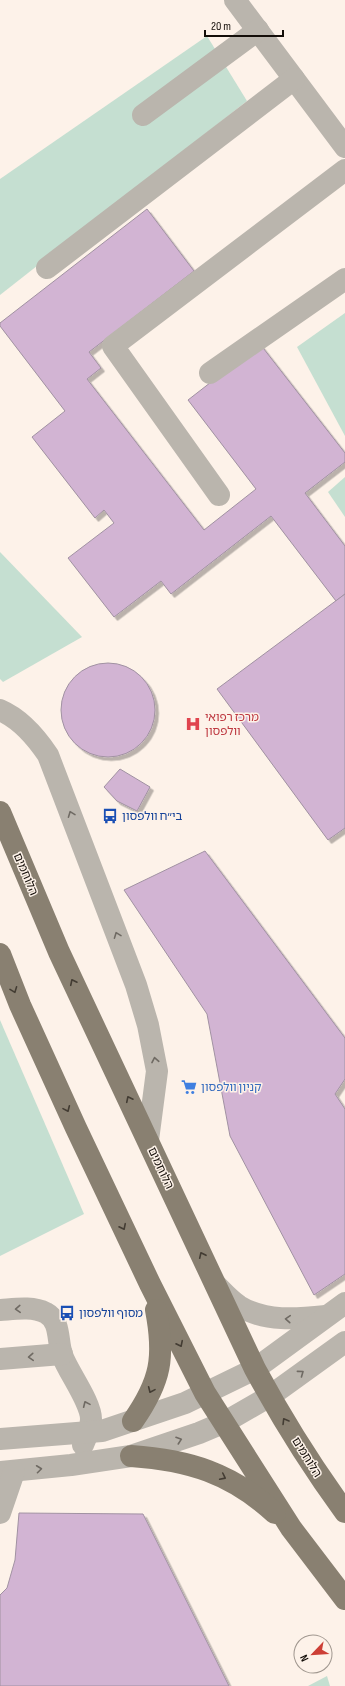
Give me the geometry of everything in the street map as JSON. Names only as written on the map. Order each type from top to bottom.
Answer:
[{"type":"main road","name":"הלוחמים","points":[[0,812],[59,952],[255,1369],[320,1479],[345,1512]]},
{"type":"main road","points":[[0,954],[20,1005],[72,1121],[150,1284],[205,1393],[291,1528],[345,1599]]},
{"type":"main road","points":[[133,1421],[147,1400],[154,1386],[161,1358],[160,1336],[150,1284]]},
{"type":"main road","points":[[131,1456],[155,1458],[186,1464],[217,1474],[236,1483],[263,1502],[291,1528]]},
{"type":"street","points":[[235,0],[345,147]]},
{"type":"street","points":[[143,115],[258,30]]},
{"type":"street","points":[[46,268],[294,79]]},
{"type":"street","points":[[219,495],[113,346],[345,170]]},
{"type":"street","points":[[210,373],[345,279]]},
{"type":"street","points":[[0,710],[13,717],[36,737],[48,755],[136,985],[148,1025],[157,1071],[148,1140]]},
{"type":"street","points":[[216,1285],[240,1306],[272,1318],[296,1319],[327,1316]]},
{"type":"street","points":[[0,1439],[102,1431],[184,1403],[255,1369],[345,1303]]},
{"type":"street","points":[[0,1310],[30,1309],[46,1314],[56,1324],[62,1354],[88,1407],[91,1418],[88,1433],[77,1459],[71,1465]]},
{"type":"street","points":[[0,1513],[7,1472],[71,1465],[131,1456],[199,1433],[224,1422],[270,1396],[345,1342]]},
{"type":"street","points":[[0,1359],[62,1354]]},
{"type":"green space","points":[[207,36],[247,101],[0,295],[0,179]]},
{"type":"green space","points":[[345,313],[345,436],[297,347]]},
{"type":"green space","points":[[345,477],[345,517],[328,492]]},
{"type":"green space","points":[[0,552],[82,637],[3,682],[0,679]]},
{"type":"green space","points":[[0,1020],[84,1214],[0,1256]]},
{"type":"green space","points":[[327,1676],[330,1686],[308,1686]]},
{"type":"building","points":[[147,209],[194,271],[89,352],[101,368],[87,379],[204,530],[256,489],[188,400],[260,344],[345,453],[345,462],[305,493],[345,546],[345,594],[336,601],[271,516],[171,594],[161,581],[114,617],[68,558],[114,523],[104,510],[95,518],[32,437],[65,411],[0,326],[0,323]]},
{"type":"building","points":[[345,594],[345,828],[328,840],[217,689]]},
{"type":"building","points":[[108,663],[126,666],[141,677],[152,692],[155,710],[152,728],[141,743],[126,754],[108,757],[90,754],[75,743],[64,728],[61,710],[64,692],[75,677],[90,666]]},
{"type":"building","points":[[120,769],[150,787],[137,811],[117,801],[104,787]]},
{"type":"building","points":[[205,851],[345,1038],[345,1079],[335,1094],[345,1109],[345,1274],[314,1295],[230,1136],[207,1014],[124,890]]},
{"type":"building","points":[[19,1513],[143,1514],[229,1686],[0,1686],[0,1595],[7,1588],[15,1560]]},
{"type":"place","name":"מרכז רפואי וולפסון","points":[[193,724]]},
{"type":"place","name":"בי״ח וולפסון","points":[[110,816]]},
{"type":"place","name":"קניון וולפסון","points":[[189,1087]]},
{"type":"place","name":"מסוף וולפסון","points":[[67,1313]]}]
